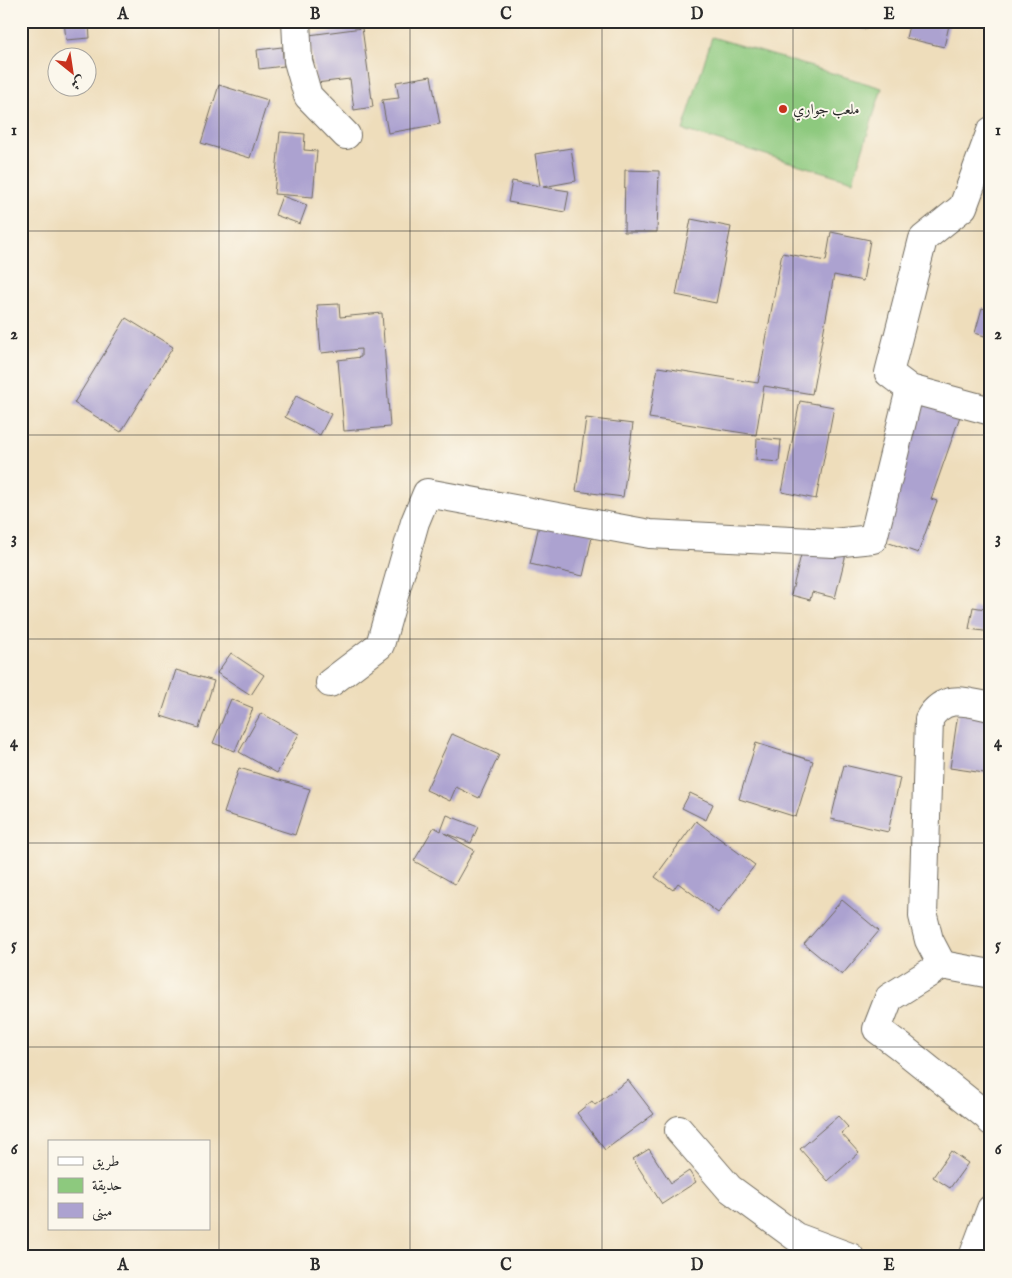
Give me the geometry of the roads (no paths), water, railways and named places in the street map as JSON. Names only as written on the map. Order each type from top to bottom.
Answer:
[{"type":"street","points":[[296,21],[298,61],[308,96],[346,135]]},
{"type":"street","points":[[991,131],[963,207],[923,239],[889,373],[910,389],[991,411]]},
{"type":"street","points":[[330,683],[380,645],[416,522],[427,494],[650,534],[832,543],[873,538],[910,389]]},
{"type":"street","points":[[942,965],[930,940],[923,916],[929,719],[941,705],[950,702],[961,701],[991,707]]},
{"type":"street","points":[[991,974],[942,965],[890,998],[877,1029],[901,1046],[991,1121]]},
{"type":"street","points":[[679,1130],[729,1188],[796,1237],[850,1257]]},
{"type":"street","points":[[973,1257],[991,1209]]},
{"type":"place","name":"ملعب جواري","points":[[783,109]]}]
